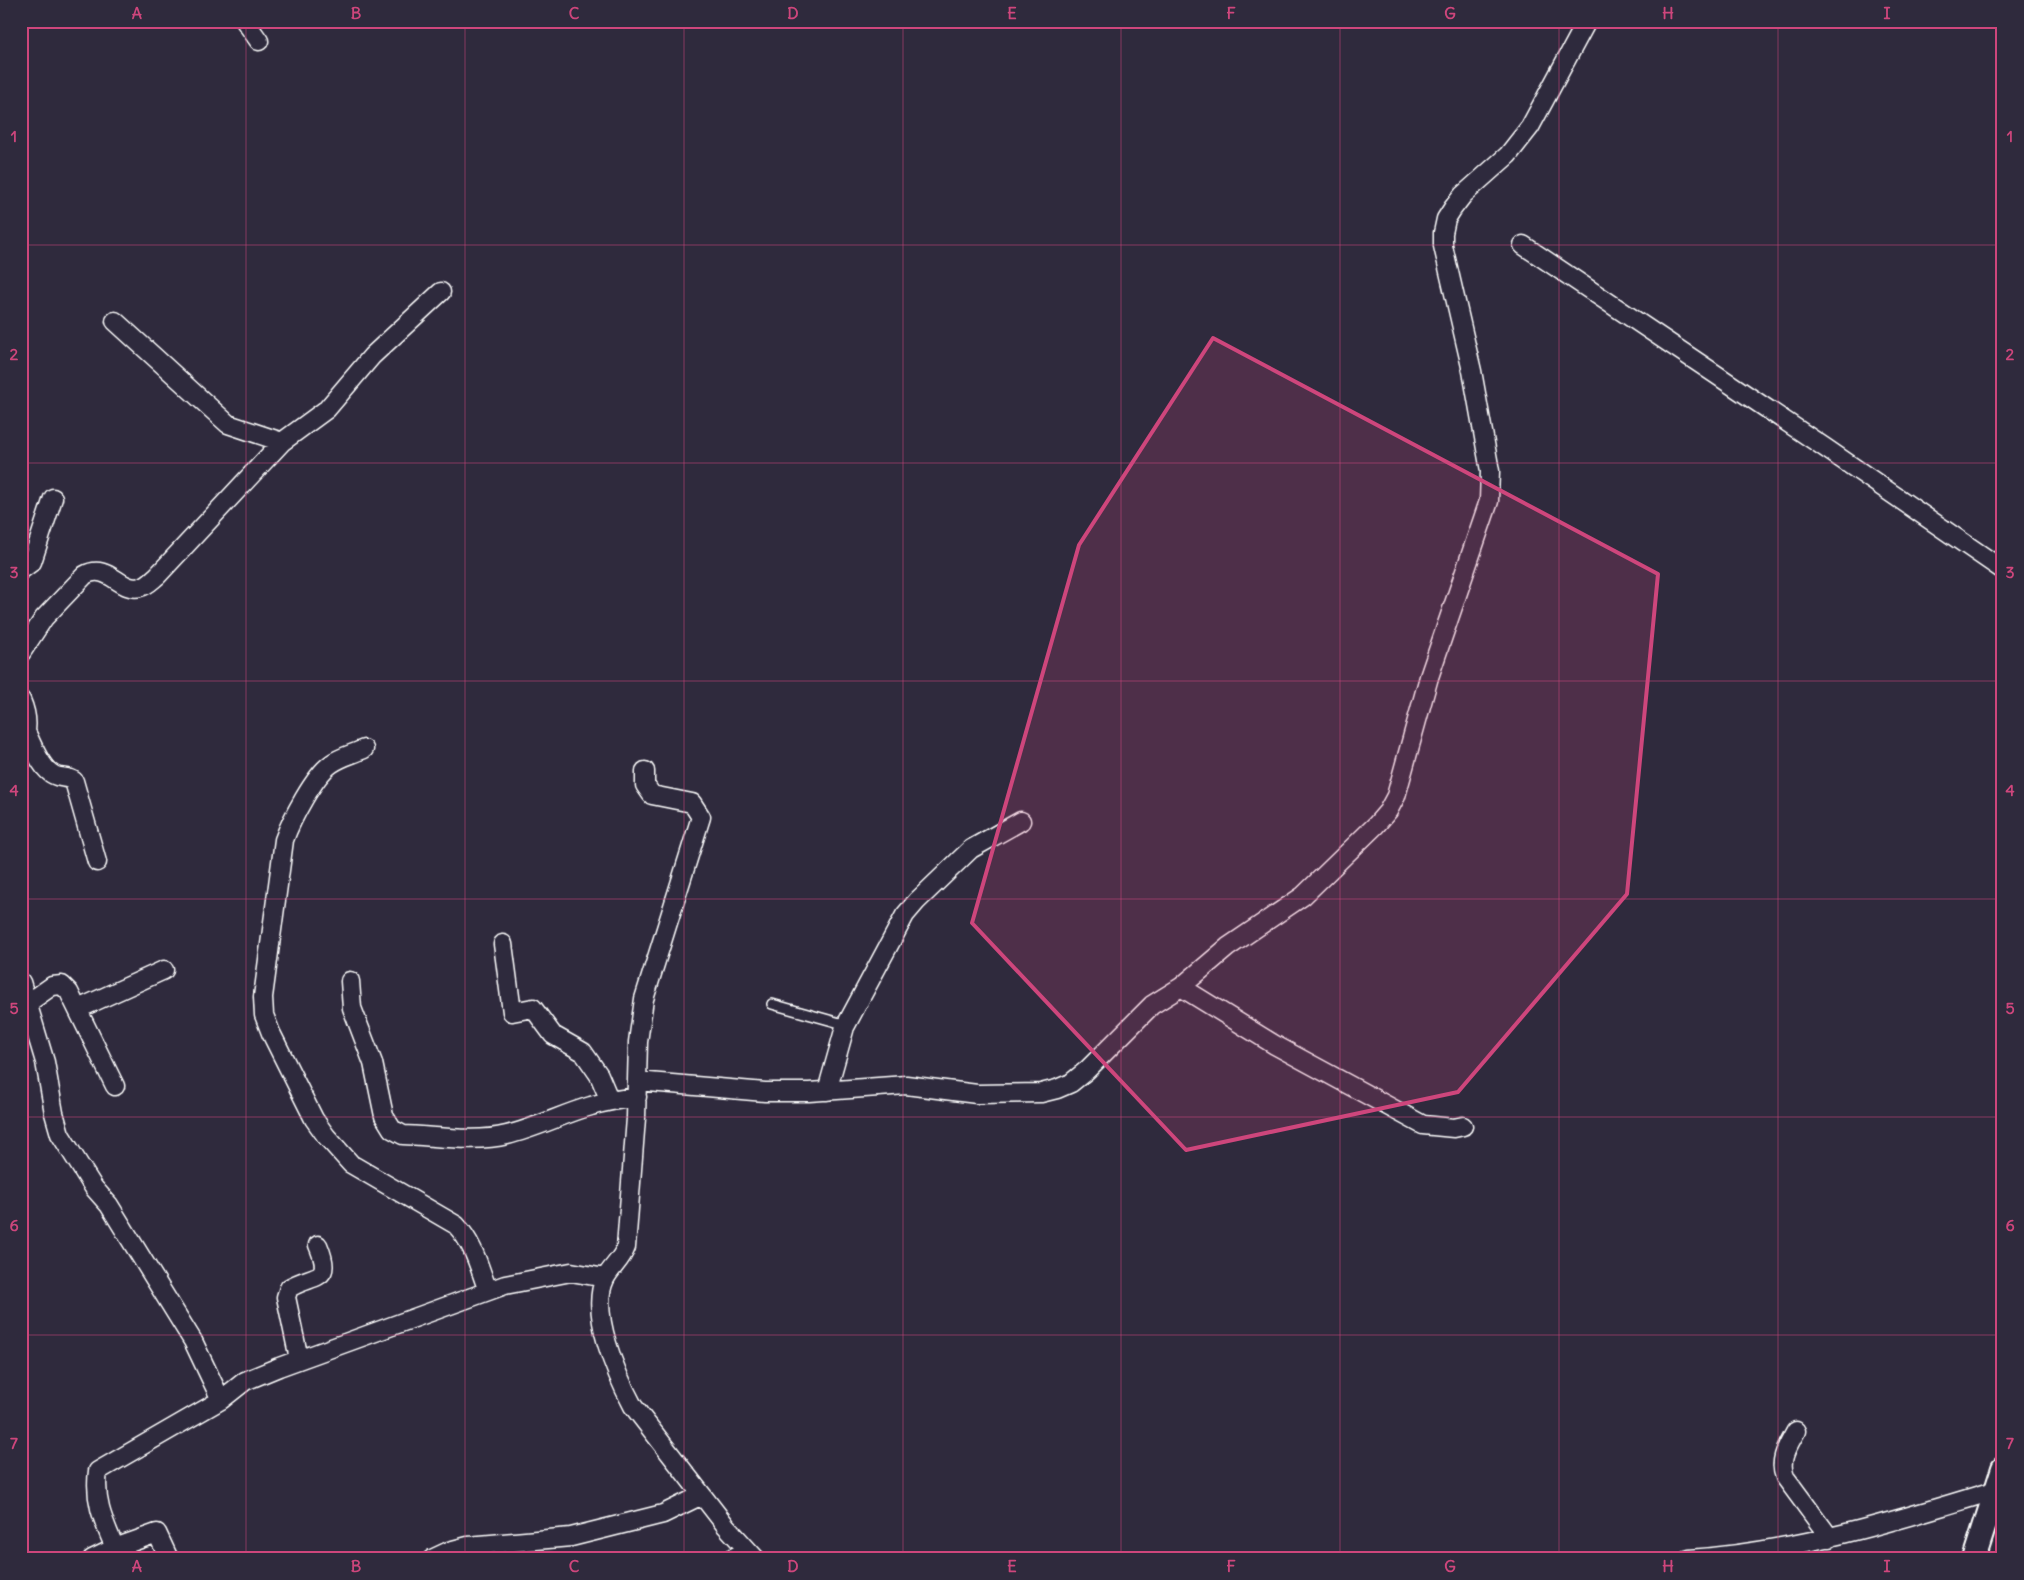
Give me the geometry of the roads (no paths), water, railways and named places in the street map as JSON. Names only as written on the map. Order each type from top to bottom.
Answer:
[{"type":"street","points":[[245,21],[258,41]]},
{"type":"street","points":[[350,981],[352,1008],[374,1063],[384,1116],[392,1129],[403,1135],[485,1138],[505,1136],[610,1101],[637,1089],[765,1092],[827,1091],[906,1085],[977,1094],[1042,1093],[1071,1083],[1087,1070],[1152,1005],[1181,987],[1228,947],[1271,920],[1303,896],[1376,825],[1388,811],[1396,796],[1429,676],[1489,501],[1491,488],[1490,472],[1472,372],[1443,246],[1444,226],[1449,213],[1463,195],[1508,155],[1530,127],[1587,21]]},
{"type":"street","points":[[1523,245],[2003,570]]},
{"type":"street","points":[[21,653],[44,618],[85,575],[93,570],[129,586],[138,588],[147,584],[282,442],[327,409],[372,356],[440,292]]},
{"type":"street","points":[[115,321],[228,424],[282,442]]},
{"type":"street","points":[[21,570],[32,562],[53,498]]},
{"type":"street","points":[[21,700],[26,714],[24,739],[54,775],[71,779],[74,782],[97,862]]},
{"type":"street","points":[[364,749],[333,762],[323,771],[290,824],[284,840],[264,988],[264,1015],[271,1033],[314,1118],[326,1136],[351,1164],[456,1226],[466,1236],[473,1248],[488,1291]]},
{"type":"street","points":[[645,771],[645,785],[652,795],[692,803],[701,816],[644,999],[638,1042],[637,1089],[626,1247],[622,1258],[605,1278],[600,1298],[600,1312],[612,1360],[621,1384],[633,1406],[702,1495],[752,1554],[731,1559]]},
{"type":"street","points":[[827,1091],[847,1025],[905,915],[971,848],[1021,820]]},
{"type":"street","points":[[503,944],[512,1012],[533,1008],[554,1035],[582,1052],[600,1075],[610,1101]]},
{"type":"street","points":[[78,1009],[164,970]]},
{"type":"street","points":[[21,982],[45,1062],[54,1113],[60,1134],[94,1188],[109,1205],[193,1340],[221,1400]]},
{"type":"street","points":[[28,1003],[52,986],[62,984],[69,992],[78,1009],[115,1086]]},
{"type":"street","points":[[1181,987],[1274,1045],[1423,1124],[1454,1128],[1463,1126]]},
{"type":"street","points":[[299,1359],[286,1297],[289,1288],[297,1283],[320,1276],[323,1271],[323,1257],[318,1244]]},
{"type":"street","points":[[115,1548],[100,1513],[96,1488],[98,1471],[221,1400],[245,1381],[299,1359],[520,1281],[571,1272],[605,1278]]},
{"type":"street","points":[[1796,1431],[1782,1459],[1781,1468],[1785,1477],[1830,1538]]},
{"type":"street","points":[[1974,1559],[2003,1468]]},
{"type":"street","points":[[1689,1559],[1713,1557],[1830,1538],[1894,1522],[1996,1490]]},
{"type":"street","points":[[432,1559],[449,1551],[468,1546],[571,1537],[663,1514],[677,1509],[702,1495]]},
{"type":"street","points":[[92,1559],[115,1548],[156,1533],[169,1559]]},
{"type":"lane","points":[[772,1004],[847,1025]]}]
